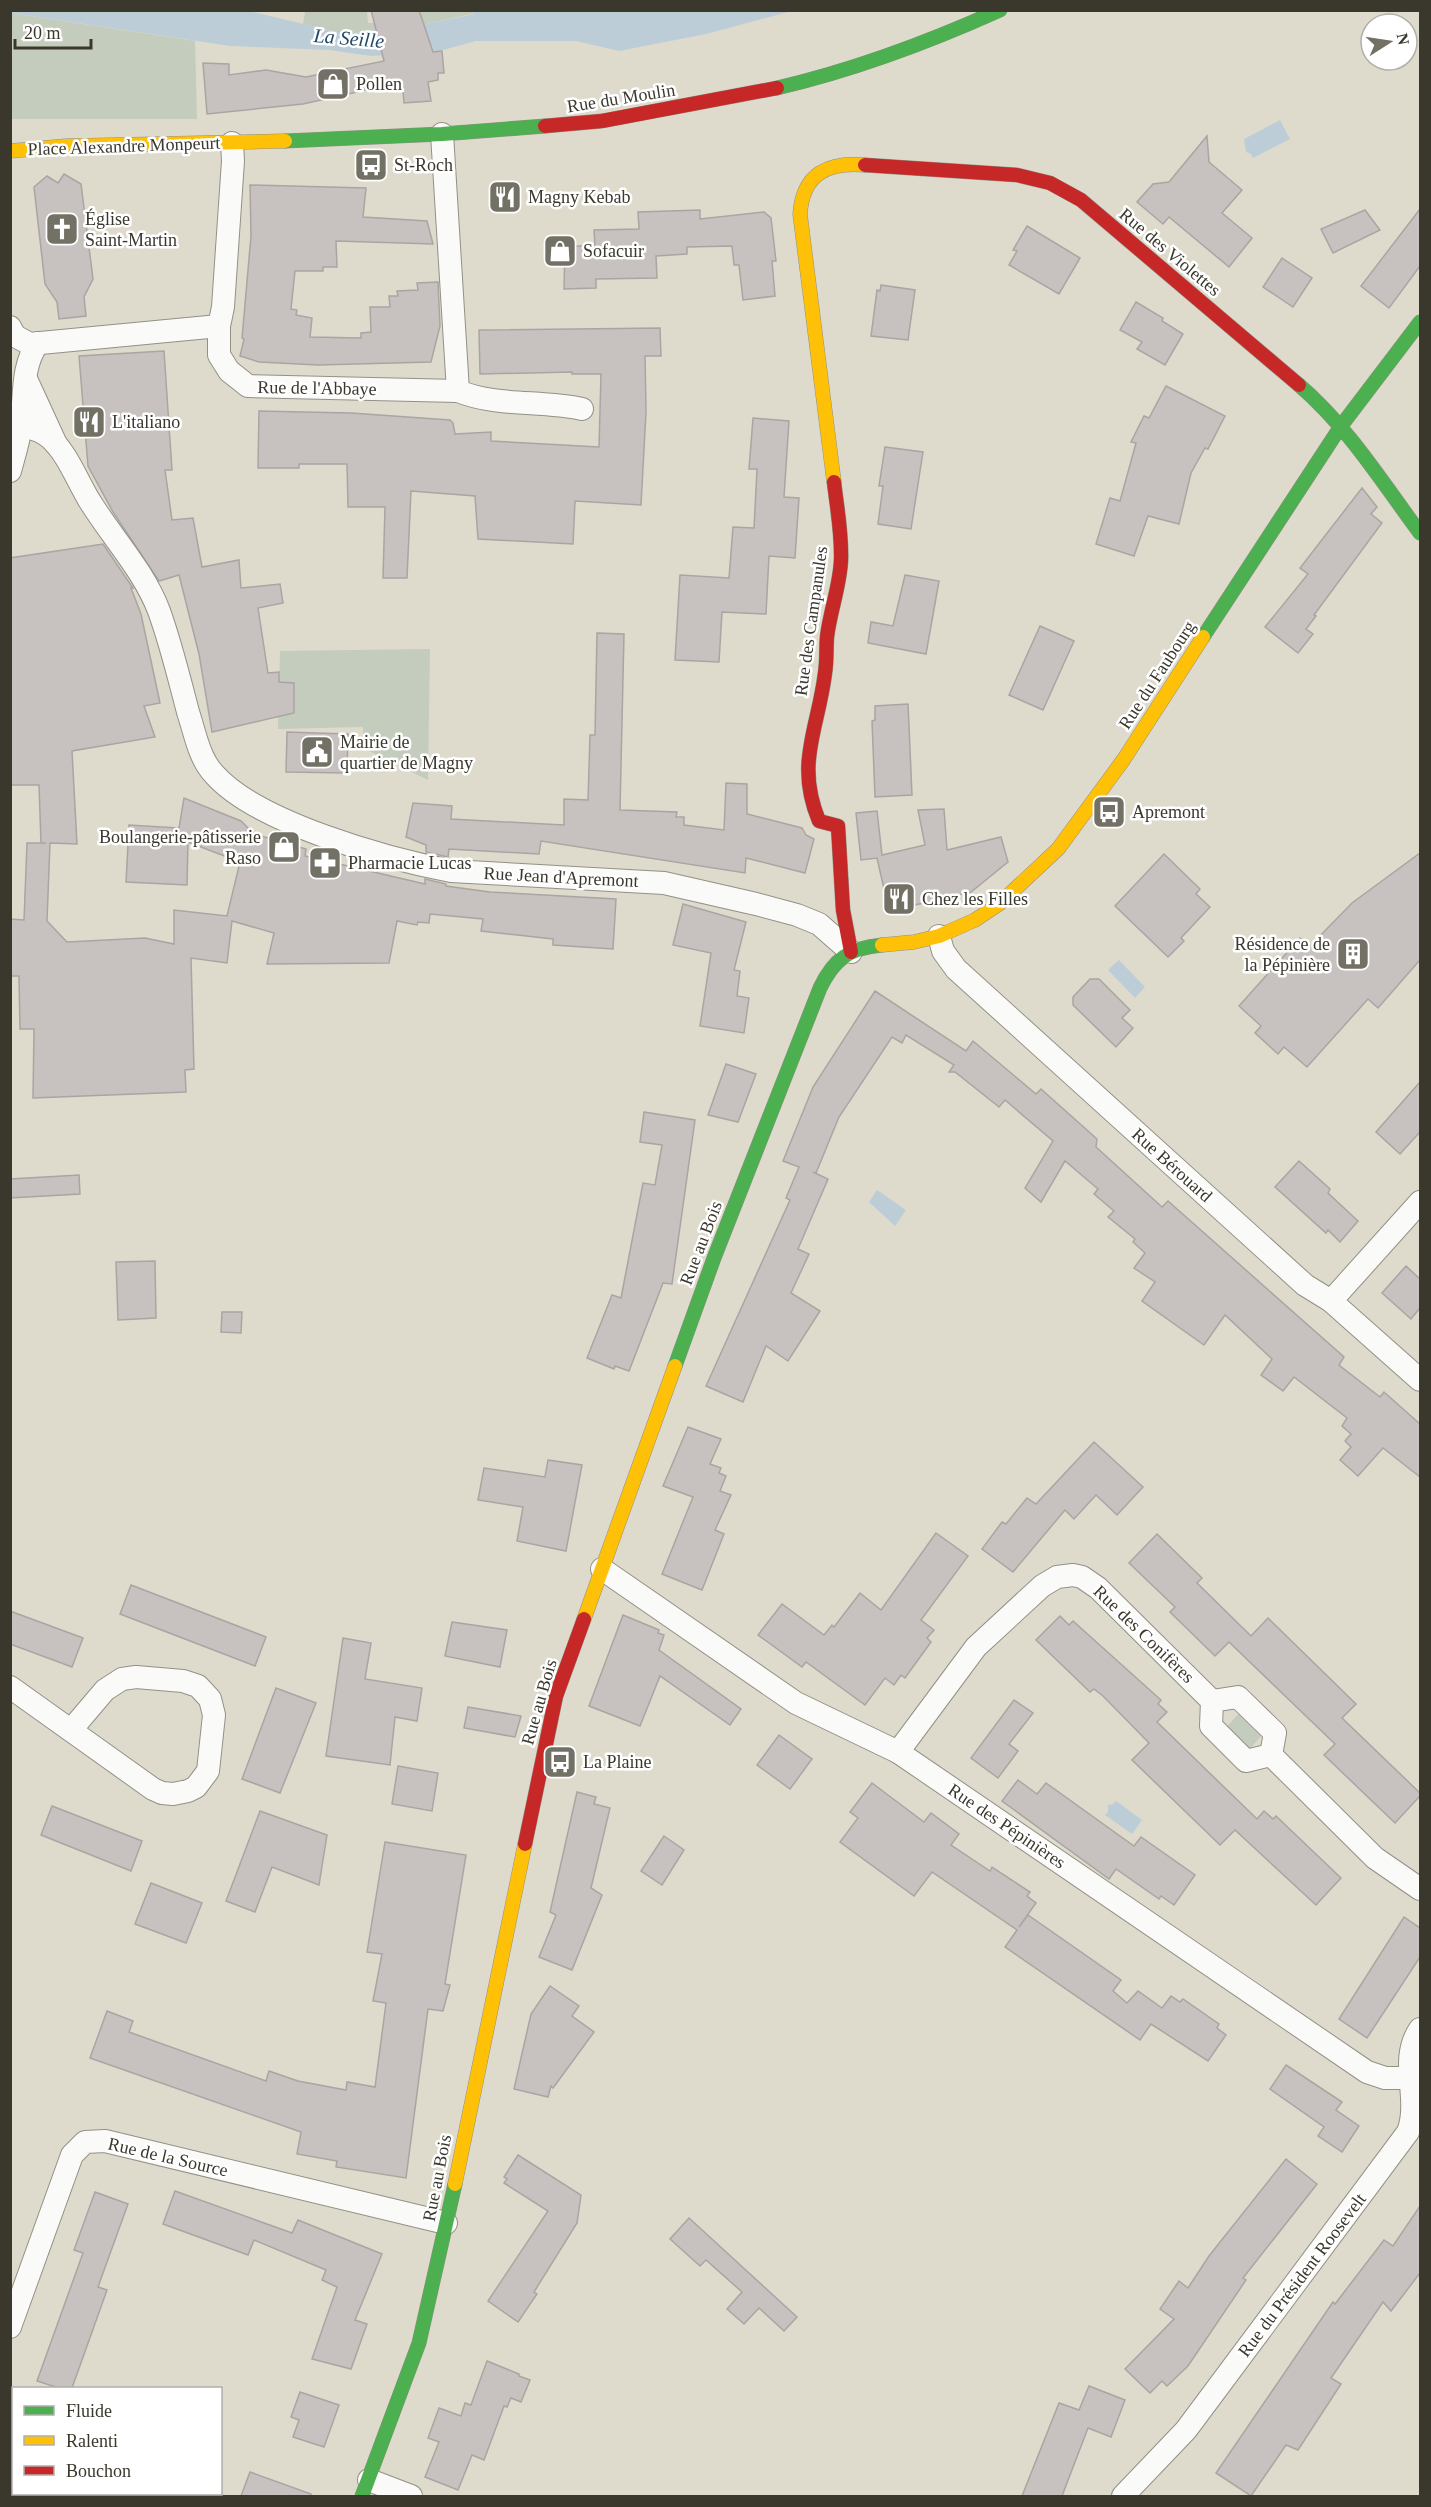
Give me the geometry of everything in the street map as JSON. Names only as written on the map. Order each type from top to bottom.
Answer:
[{"type":"main road","name":"Rue du Moulin","points":[[232,143],[442,134],[602,121],[752,94],[811,80],[946,34],[1000,10]]},
{"type":"main road","name":"Place Alexandre Monpeurt","points":[[10,151],[90,145],[232,143]]},
{"type":"main road","name":"Rue des Violettes","points":[[814,176],[823,168],[843,163],[1017,175],[1050,183],[1081,200],[1319,402],[1341,426],[1420,533]]},
{"type":"main road","name":"Rue des Campanules","points":[[814,176],[802,194],[800,214],[840,528],[841,561],[827,637],[825,674],[809,744],[807,770],[811,802],[819,821],[838,826],[843,910],[851,952]]},
{"type":"main road","name":"Rue du Faubourg","points":[[851,952],[871,946],[914,942],[939,936],[975,920],[999,904],[1058,849],[1124,759],[1341,426],[1420,322]]},
{"type":"main road","name":"Rue au Bois","points":[[365,2488],[419,2343],[556,1696],[714,1258],[820,988],[829,970],[842,957],[851,952]]},
{"type":"street","points":[[442,134],[458,392]]},
{"type":"street","name":"Place Alexandre Monpeurt","points":[[219,326],[223,307],[232,180],[232,143]]},
{"type":"street","points":[[13,332],[30,344],[219,326]]},
{"type":"street","name":"Rue de l'Abbaye","points":[[219,326],[219,355],[229,371],[248,386],[458,392],[477,399],[560,404],[582,410]]},
{"type":"street","points":[[13,332],[25,377],[58,447]]},
{"type":"street","points":[[10,471],[21,426],[25,377],[33,351],[38,343]]},
{"type":"street","points":[[21,426],[34,429],[58,447]]},
{"type":"street","name":"Rue Jean d'Apremont","points":[[58,447],[158,608],[199,747],[206,763],[223,784],[256,805],[302,827],[418,865],[451,871],[664,883],[756,903],[819,924],[851,952]]},
{"type":"street","name":"Rue Bérouard","points":[[939,936],[944,951],[956,969],[1305,1285],[1331,1301],[1420,1380]]},
{"type":"street","points":[[1331,1301],[1420,1202]]},
{"type":"street","name":"Rue des Pépinières","points":[[602,1569],[796,1703],[898,1752],[1367,2072],[1385,2078],[1411,2078]]},
{"type":"street","name":"Rue des Conifères","points":[[898,1752],[976,1647],[1035,1592],[1057,1577],[1082,1577],[1098,1588],[1212,1701]]},
{"type":"street","points":[[10,1687],[70,1730],[153,1789],[162,1793],[178,1794],[192,1789],[208,1770],[214,1715],[206,1693],[191,1683],[127,1678],[113,1683],[105,1690],[70,1730]]},
{"type":"street","points":[[1238,1697],[1275,1733],[1271,1755],[1246,1761],[1211,1726],[1212,1701],[1238,1697]]},
{"type":"street","points":[[1271,1755],[1375,1858],[1420,1889]]},
{"type":"street","name":"Rue du Président Roosevelt","points":[[1123,2496],[1186,2430],[1401,2142],[1412,2121],[1410,2055],[1420,2029]]},
{"type":"street","name":"Rue de la Source","points":[[10,2327],[72,2155],[85,2142],[105,2141],[446,2223]]},
{"type":"street","points":[[365,2488],[411,2496]]},
{"type":"green space","points":[[300,11],[373,11],[367,12],[368,23],[375,23],[376,30],[346,34],[303,24],[305,12]]},
{"type":"green space","points":[[419,11],[473,11],[475,13],[422,25]]},
{"type":"green space","points":[[10,13],[195,41],[197,119],[11,119]]},
{"type":"green space","points":[[430,649],[428,780],[363,748],[363,727],[278,729],[280,651]]},
{"type":"green space","points":[[1240,1712],[1263,1734],[1248,1751],[1225,1729]]},
{"type":"water","name":"La Seille","points":[[10,11],[249,11],[346,34],[376,30],[389,32],[474,14],[473,11],[792,11],[706,34],[619,51],[576,41],[476,41],[436,52],[371,56],[329,50],[230,46],[11,13]]},
{"type":"water","points":[[1280,120],[1290,139],[1253,158],[1246,152],[1244,139]]},
{"type":"water","points":[[1119,960],[1145,987],[1135,998],[1108,970]]},
{"type":"water","points":[[877,1190],[906,1210],[895,1226],[869,1202]]},
{"type":"water","points":[[1116,1801],[1142,1820],[1132,1834],[1105,1815],[1108,1812],[1108,1805]]},
{"type":"building","points":[[371,10],[419,10],[433,52],[442,51],[444,73],[438,73],[438,80],[428,82],[431,101],[404,103],[402,82],[303,104],[207,114],[203,63],[229,64],[229,75],[266,70],[306,77],[384,61]]},
{"type":"building","points":[[1207,136],[1209,162],[1242,190],[1222,213],[1252,238],[1229,267],[1169,217],[1163,224],[1137,202],[1153,184],[1169,182]]},
{"type":"building","name":"Église Saint-Martin","points":[[64,174],[81,184],[93,279],[84,297],[86,316],[59,319],[57,302],[45,284],[34,187],[47,176],[58,183]]},
{"type":"building","points":[[250,185],[366,188],[363,217],[427,221],[433,244],[336,241],[337,267],[323,267],[323,271],[295,271],[291,309],[297,310],[296,315],[312,318],[310,337],[361,338],[361,333],[371,332],[370,307],[390,307],[389,296],[398,296],[397,291],[418,290],[417,283],[438,282],[440,326],[431,362],[318,365],[259,362],[240,356],[244,339],[242,338],[251,236]]},
{"type":"building","points":[[1420,209],[1420,266],[1389,308],[1361,286]]},
{"type":"building","points":[[700,210],[700,219],[764,212],[771,218],[776,261],[772,261],[775,296],[743,300],[739,265],[734,265],[732,246],[687,247],[687,254],[656,256],[657,278],[596,279],[596,288],[564,289],[565,246],[595,246],[594,230],[639,229],[638,212]]},
{"type":"building","points":[[1365,210],[1380,230],[1333,253],[1321,229]]},
{"type":"building","points":[[1027,226],[1080,258],[1059,294],[1009,265],[1017,251],[1013,250]]},
{"type":"building","points":[[1282,258],[1312,278],[1293,307],[1263,287]]},
{"type":"building","points":[[881,285],[915,290],[908,340],[871,336],[877,290],[880,291]]},
{"type":"building","points":[[1136,302],[1163,318],[1162,321],[1183,334],[1165,365],[1137,349],[1142,342],[1120,330]]},
{"type":"building","points":[[660,328],[661,356],[645,356],[646,412],[641,505],[575,501],[573,544],[478,539],[475,496],[411,491],[407,578],[383,578],[385,507],[348,507],[347,464],[299,464],[299,468],[258,468],[259,411],[351,413],[450,420],[453,423],[455,434],[491,432],[491,441],[599,447],[601,374],[572,374],[572,372],[480,374],[479,330]]},
{"type":"building","points":[[164,351],[172,470],[165,470],[172,520],[193,518],[202,567],[239,560],[241,588],[280,584],[283,603],[258,608],[268,673],[279,672],[279,682],[294,683],[294,713],[212,732],[199,654],[179,575],[159,581],[113,512],[88,466],[79,356]]},
{"type":"building","points":[[1166,386],[1225,416],[1208,449],[1205,448],[1191,473],[1179,524],[1148,516],[1134,556],[1096,544],[1110,498],[1120,501],[1136,443],[1131,442],[1144,416],[1149,418]]},
{"type":"building","points":[[753,418],[789,421],[784,497],[799,498],[795,558],[769,556],[766,614],[722,612],[719,662],[675,660],[680,575],[729,578],[733,527],[754,528],[757,469],[749,469]]},
{"type":"building","points":[[885,447],[923,452],[911,529],[878,524],[883,486],[879,486]]},
{"type":"building","points":[[1362,488],[1377,507],[1371,514],[1382,523],[1314,615],[1316,616],[1306,629],[1313,634],[1298,653],[1265,627],[1308,574],[1300,568]]},
{"type":"building","points":[[103,544],[133,588],[131,588],[141,614],[160,703],[144,706],[155,737],[72,751],[77,844],[50,843],[47,921],[67,942],[145,938],[174,944],[174,910],[227,916],[240,862],[188,842],[187,885],[126,882],[129,825],[179,828],[184,798],[241,821],[254,834],[306,849],[305,856],[425,884],[425,879],[446,884],[446,886],[490,892],[616,899],[613,949],[553,945],[553,939],[481,931],[483,919],[430,914],[429,923],[418,922],[417,925],[397,921],[389,963],[267,964],[274,933],[232,921],[227,963],[191,958],[194,1069],[185,1070],[186,1092],[33,1098],[34,1029],[20,1029],[19,976],[10,976],[10,919],[24,920],[27,843],[41,843],[39,785],[10,785],[10,558]]},
{"type":"building","points":[[905,575],[939,581],[926,654],[868,643],[871,622],[893,626]]},
{"type":"building","points":[[1040,626],[1074,641],[1043,710],[1009,695]]},
{"type":"building","points":[[597,633],[624,634],[620,810],[677,812],[676,817],[684,817],[684,825],[724,830],[726,783],[747,784],[747,814],[802,828],[806,835],[814,839],[805,873],[746,858],[745,873],[541,841],[539,854],[449,849],[448,857],[426,852],[426,845],[406,837],[413,803],[452,806],[451,819],[564,825],[564,799],[588,800],[590,735],[595,735]]},
{"type":"building","points":[[908,704],[912,795],[875,797],[872,721],[875,720],[875,706]]},
{"type":"building","name":"Mairie de quartier de Magny","points":[[287,732],[348,734],[347,773],[286,772]]},
{"type":"building","points":[[944,809],[947,850],[1001,837],[1008,862],[971,892],[889,911],[877,858],[861,860],[856,813],[877,811],[882,855],[925,845],[918,810]]},
{"type":"building","name":"Résidence de la Pépinière","points":[[1420,853],[1420,960],[1378,1008],[1368,999],[1307,1067],[1284,1047],[1278,1054],[1255,1033],[1261,1026],[1239,1006],[1300,938],[1309,947],[1352,903]]},
{"type":"building","points":[[1164,854],[1200,889],[1196,894],[1210,907],[1181,938],[1184,941],[1168,957],[1115,906]]},
{"type":"building","points":[[683,904],[746,922],[734,970],[740,971],[737,996],[749,998],[744,1033],[700,1026],[711,953],[673,945]]},
{"type":"building","points":[[1090,979],[1099,979],[1130,1010],[1122,1018],[1133,1028],[1116,1047],[1073,1005],[1073,997]]},
{"type":"building","points":[[875,991],[966,1051],[973,1041],[1036,1094],[1041,1089],[1097,1139],[1096,1147],[1162,1207],[1168,1201],[1344,1357],[1339,1365],[1380,1397],[1384,1392],[1420,1424],[1420,1477],[1383,1448],[1358,1476],[1340,1460],[1351,1447],[1345,1441],[1351,1434],[1342,1426],[1347,1418],[1294,1377],[1283,1391],[1261,1375],[1272,1359],[1225,1315],[1204,1345],[1142,1301],[1155,1282],[1134,1268],[1145,1253],[1133,1242],[1135,1239],[1108,1217],[1114,1211],[1094,1194],[1098,1189],[1065,1161],[1041,1202],[1025,1188],[1053,1141],[1005,1100],[999,1107],[955,1072],[949,1072],[954,1065],[906,1035],[902,1043],[892,1037],[839,1117],[816,1173],[813,1172],[828,1179],[798,1249],[809,1254],[791,1293],[820,1311],[788,1361],[766,1346],[743,1402],[706,1386],[790,1200],[786,1198],[799,1167],[783,1161],[813,1087]]},
{"type":"building","points":[[726,1064],[756,1074],[738,1122],[708,1115]]},
{"type":"building","points":[[1420,1082],[1420,1132],[1400,1154],[1376,1132]]},
{"type":"building","points":[[644,1112],[695,1120],[672,1284],[663,1283],[629,1371],[615,1366],[614,1369],[587,1358],[612,1295],[621,1298],[643,1183],[655,1185],[662,1145],[640,1142]]},
{"type":"building","points":[[1299,1161],[1330,1189],[1328,1193],[1358,1221],[1340,1242],[1328,1230],[1326,1233],[1275,1187]]},
{"type":"building","points":[[79,1175],[80,1194],[10,1198],[10,1179]]},
{"type":"building","points":[[155,1261],[156,1318],[118,1320],[116,1262]]},
{"type":"building","points":[[1406,1266],[1420,1279],[1420,1308],[1411,1319],[1382,1293]]},
{"type":"building","points":[[222,1312],[242,1312],[241,1333],[221,1332]]},
{"type":"building","points":[[688,1427],[721,1439],[710,1464],[721,1468],[719,1473],[726,1476],[720,1491],[731,1495],[715,1530],[724,1534],[702,1590],[662,1574],[693,1497],[663,1486]]},
{"type":"building","points":[[1094,1442],[1143,1487],[1117,1515],[1096,1495],[1074,1519],[1065,1510],[1013,1572],[982,1549],[1002,1522],[1006,1524],[1027,1498],[1036,1504]]},
{"type":"building","points":[[548,1460],[582,1465],[566,1551],[517,1541],[523,1507],[478,1500],[484,1468],[545,1477]]},
{"type":"building","points":[[936,1533],[968,1556],[921,1620],[934,1630],[927,1638],[931,1642],[905,1678],[901,1675],[894,1685],[885,1678],[865,1705],[806,1662],[802,1667],[758,1635],[782,1604],[824,1635],[832,1625],[834,1627],[860,1593],[881,1610]]},
{"type":"building","points":[[1157,1534],[1202,1578],[1197,1583],[1251,1636],[1268,1618],[1356,1704],[1342,1718],[1420,1793],[1420,1796],[1395,1823],[1324,1755],[1335,1744],[1229,1642],[1215,1656],[1170,1612],[1175,1607],[1129,1563]]},
{"type":"building","points":[[131,1585],[266,1637],[255,1666],[120,1614]]},
{"type":"building","points":[[10,1611],[83,1638],[72,1667],[10,1644]]},
{"type":"building","points":[[623,1615],[659,1630],[658,1633],[664,1635],[659,1650],[741,1709],[730,1725],[660,1676],[640,1726],[589,1706]]},
{"type":"building","points":[[1060,1616],[1069,1625],[1073,1621],[1161,1700],[1158,1704],[1167,1712],[1157,1722],[1257,1819],[1264,1811],[1273,1819],[1276,1816],[1341,1878],[1316,1905],[1235,1830],[1220,1845],[1132,1760],[1149,1743],[1103,1696],[1094,1689],[1090,1692],[1036,1640]]},
{"type":"building","points":[[452,1622],[507,1630],[500,1667],[445,1656]]},
{"type":"building","points":[[343,1638],[371,1643],[365,1679],[422,1688],[417,1721],[395,1717],[390,1765],[326,1756]]},
{"type":"building","points":[[276,1688],[316,1703],[280,1793],[242,1779]]},
{"type":"building","points":[[1014,1700],[1033,1713],[1009,1744],[1018,1751],[998,1778],[971,1758]]},
{"type":"building","points":[[468,1707],[521,1716],[515,1737],[464,1728]]},
{"type":"building","points":[[779,1735],[812,1759],[790,1789],[757,1765]]},
{"type":"building","points":[[398,1766],[438,1773],[432,1811],[392,1804]]},
{"type":"building","points":[[1018,1780],[1037,1794],[1046,1783],[1134,1846],[1141,1837],[1195,1875],[1174,1905],[1161,1896],[1159,1899],[1116,1869],[1109,1879],[1002,1801]]},
{"type":"building","points":[[872,1783],[924,1822],[931,1813],[959,1834],[951,1845],[990,1871],[992,1867],[1030,1892],[1027,1896],[1036,1903],[1019,1927],[1028,1915],[1121,1980],[1113,1991],[1127,2003],[1138,1991],[1162,2008],[1171,1996],[1180,2002],[1183,1999],[1219,2024],[1217,2028],[1226,2035],[1208,2061],[1151,2024],[1140,2040],[1005,1947],[1017,1930],[932,1872],[914,1896],[840,1842],[858,1818],[850,1812]]},
{"type":"building","points":[[577,1792],[596,1797],[594,1804],[610,1808],[591,1888],[602,1895],[572,1970],[539,1957],[556,1915],[550,1912]]},
{"type":"building","points":[[52,1806],[142,1841],[131,1871],[41,1835]]},
{"type":"building","points":[[260,1811],[327,1835],[319,1885],[272,1867],[255,1912],[226,1901]]},
{"type":"building","points":[[664,1836],[684,1850],[662,1885],[641,1871]]},
{"type":"building","points":[[385,1842],[466,1855],[445,1984],[450,1985],[443,2011],[428,2009],[406,2178],[336,2167],[337,2161],[297,2154],[301,2132],[90,2058],[107,2011],[133,2021],[129,2032],[266,2081],[269,2071],[298,2081],[346,2090],[347,2082],[375,2087],[386,2003],[373,2001],[382,1954],[367,1952]]},
{"type":"building","points":[[151,1883],[202,1903],[186,1943],[135,1924]]},
{"type":"building","points":[[1404,1917],[1420,1928],[1420,1957],[1367,2038],[1339,2019]]},
{"type":"building","points":[[550,1986],[579,2006],[572,2016],[594,2032],[553,2088],[551,2086],[548,2097],[514,2089],[531,2014]]},
{"type":"building","points":[[1286,2065],[1342,2102],[1336,2110],[1359,2126],[1342,2152],[1318,2136],[1324,2127],[1270,2089]]},
{"type":"building","points":[[518,2155],[581,2195],[577,2223],[534,2292],[537,2294],[518,2322],[488,2301],[548,2211],[504,2183],[507,2179],[504,2177]]},
{"type":"building","points":[[1286,2159],[1317,2184],[1243,2278],[1246,2280],[1188,2366],[1167,2386],[1162,2381],[1150,2393],[1125,2369],[1174,2319],[1160,2309],[1179,2281],[1188,2288],[1209,2256]]},
{"type":"building","points":[[175,2191],[292,2233],[298,2220],[382,2254],[355,2320],[367,2324],[351,2369],[312,2359],[337,2287],[322,2280],[326,2270],[254,2240],[248,2255],[163,2224]]},
{"type":"building","points":[[95,2192],[128,2204],[98,2287],[107,2290],[72,2387],[56,2387],[37,2381],[83,2253],[74,2250]]},
{"type":"building","points":[[1420,2206],[1420,2273],[1391,2311],[1383,2302],[1331,2378],[1341,2384],[1298,2450],[1286,2445],[1251,2496],[1216,2473],[1333,2302],[1335,2304],[1384,2240],[1393,2246]]},
{"type":"building","points":[[689,2218],[797,2317],[784,2331],[759,2308],[744,2324],[727,2309],[742,2292],[706,2260],[700,2266],[670,2239]]},
{"type":"building","points":[[487,2361],[530,2380],[521,2402],[511,2398],[507,2407],[504,2406],[484,2460],[472,2455],[458,2490],[425,2477],[439,2442],[428,2438],[439,2408],[461,2416],[465,2403],[471,2405]]},
{"type":"building","points":[[1089,2386],[1125,2400],[1111,2437],[1088,2428],[1062,2496],[1022,2496],[1059,2403],[1079,2410]]},
{"type":"building","points":[[300,2392],[339,2405],[324,2447],[293,2437],[299,2420],[291,2417]]},
{"type":"building","points":[[250,2472],[311,2494],[311,2496],[241,2496]]},
{"type":"traffic: fast","points":[[777,88],[834,73],[891,54],[1000,10]]},
{"type":"traffic: fast","points":[[285,141],[442,134],[545,126]]},
{"type":"traffic: fast","points":[[1203,637],[1341,426],[1420,322]]},
{"type":"traffic: fast","points":[[1299,385],[1317,401],[1349,437],[1420,533]]},
{"type":"traffic: fast","points":[[675,1366],[714,1258],[820,988],[831,969],[844,957],[860,949],[882,945]]},
{"type":"traffic: fast","points":[[362,2496],[419,2343],[455,2184]]},
{"type":"traffic: slow","points":[[10,151],[66,146],[285,141]]},
{"type":"traffic: slow","points":[[834,482],[800,214],[806,189],[820,173],[840,166],[865,165]]},
{"type":"traffic: slow","points":[[882,945],[914,942],[939,936],[975,920],[999,904],[1058,849],[1124,759],[1203,637]]},
{"type":"traffic: slow","points":[[584,1619],[675,1366]]},
{"type":"traffic: slow","points":[[455,2184],[525,1844]]},
{"type":"traffic: jam","points":[[545,126],[602,121],[777,88]]},
{"type":"traffic: jam","points":[[865,165],[1017,175],[1050,183],[1081,200],[1299,385]]},
{"type":"traffic: jam","points":[[834,482],[841,560],[828,627],[826,669],[810,747],[809,781],[819,821],[838,826],[843,910],[851,952]]},
{"type":"traffic: jam","points":[[525,1844],[556,1696],[584,1619]]},
{"type":"place","name":"Pollen","points":[[333,84]]},
{"type":"place","name":"St-Roch","points":[[371,165]]},
{"type":"place","name":"Magny Kebab","points":[[505,197]]},
{"type":"place","name":"Église Saint-Martin","points":[[62,229]]},
{"type":"place","name":"Sofacuir","points":[[560,251]]},
{"type":"place","name":"L'italiano","points":[[89,422]]},
{"type":"place","name":"Mairie de quartier de Magny","points":[[317,752]]},
{"type":"place","name":"Apremont","points":[[1109,812]]},
{"type":"place","name":"Boulangerie-pâtisserie Raso","points":[[284,847]]},
{"type":"place","name":"Pharmacie Lucas","points":[[325,863]]},
{"type":"place","name":"Chez les Filles","points":[[899,899]]},
{"type":"place","name":"Résidence de la Pépinière","points":[[1353,954]]},
{"type":"place","name":"La Plaine","points":[[560,1762]]}]
